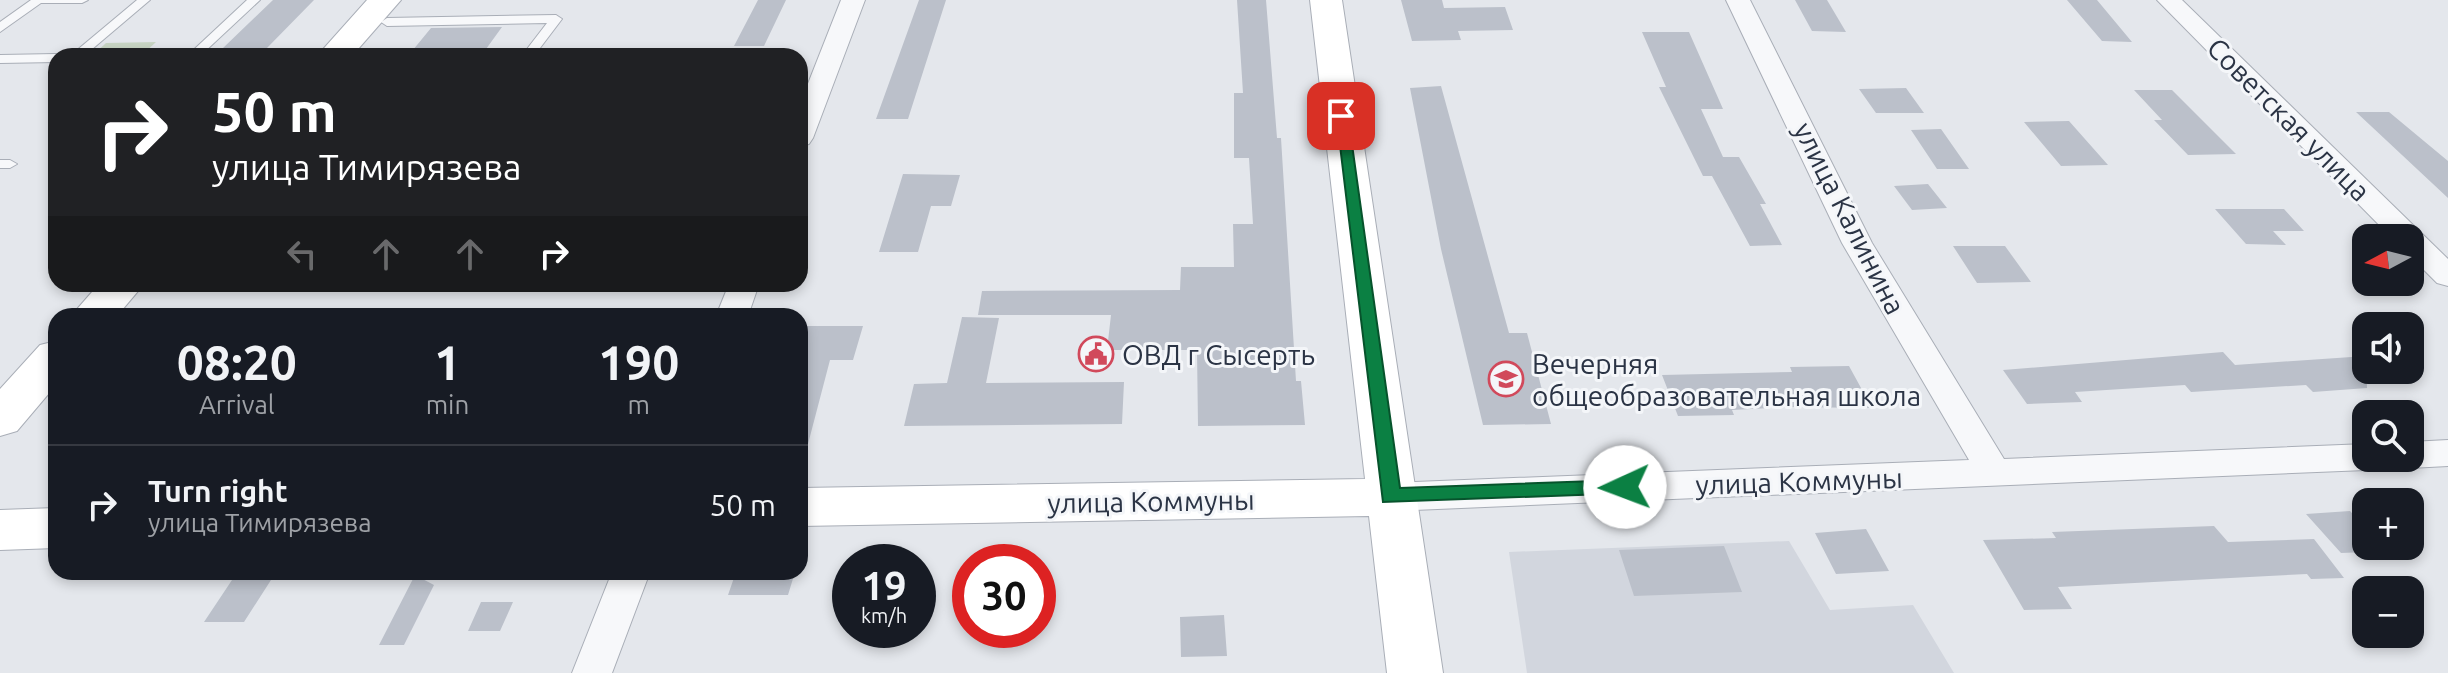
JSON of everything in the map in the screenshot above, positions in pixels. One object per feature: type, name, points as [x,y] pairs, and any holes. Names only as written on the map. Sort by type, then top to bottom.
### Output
[{"type":"main road","points":[[1326,0],[1415,673]]},
{"type":"main road","points":[[343,48],[386,11]]},
{"type":"main road","points":[[100,308],[116,292]]},
{"type":"main road","points":[[0,419],[48,365]]},
{"type":"main road","name":"улица Коммуны","points":[[808,507],[1390,497]]},
{"type":"main road","points":[[0,530],[48,528]]},
{"type":"street","points":[[808,95],[853,0]]},
{"type":"street","name":"улица Калинина","points":[[1738,0],[1857,243],[1995,473]]},
{"type":"street","name":"Советская улица","points":[[2169,0],[2396,224]]},
{"type":"street","name":"Советская улица","points":[[2424,252],[2448,276]]},
{"type":"street","points":[[2424,454],[2448,453]]},
{"type":"street","name":"улица Коммуны","points":[[1390,497],[2352,458]]},
{"type":"street","points":[[592,673],[628,580]]},
{"type":"lane","points":[[0,28],[37,0],[82,0]]},
{"type":"lane","points":[[86,48],[144,0]]},
{"type":"lane","points":[[202,48],[254,0]]},
{"type":"lane","points":[[386,11],[556,19],[534,48]]},
{"type":"lane","points":[[0,59],[48,58]]},
{"type":"shaded area","points":[[1789,541],[1830,610],[1913,605],[1954,673],[1527,673],[1509,552]]},
{"type":"green space","points":[[156,42],[150,48],[101,48],[106,43]]},
{"type":"building","points":[[273,0],[314,0],[267,48],[223,48]]},
{"type":"building","points":[[758,0],[786,0],[764,46],[734,46]]},
{"type":"building","points":[[919,0],[946,0],[908,119],[876,119]]},
{"type":"building","points":[[1237,0],[1266,0],[1277,138],[1281,138],[1296,381],[1301,381],[1305,425],[1198,426],[1197,350],[1107,350],[1111,315],[978,315],[982,291],[1180,290],[1181,267],[1234,267],[1233,224],[1253,224],[1249,158],[1234,158],[1234,93],[1243,93]]},
{"type":"building","points":[[1401,0],[1442,0],[1444,8],[1505,7],[1513,30],[1458,31],[1461,40],[1412,41]]},
{"type":"building","points":[[1795,0],[1827,0],[1846,32],[1812,31]]},
{"type":"building","points":[[2067,0],[2097,0],[2132,42],[2102,41]]},
{"type":"building","points":[[502,27],[487,48],[415,48],[431,28]]},
{"type":"building","points":[[1642,32],[1689,32],[1723,109],[1701,109],[1723,157],[1739,157],[1766,204],[1760,204],[1782,245],[1750,246],[1712,176],[1703,176],[1659,87],[1666,87]]},
{"type":"building","points":[[1441,86],[1509,333],[1527,333],[1551,424],[1483,425],[1441,249],[1410,88]]},
{"type":"building","points":[[1906,88],[1924,113],[1876,113],[1859,89]]},
{"type":"building","points":[[2134,90],[2172,90],[2236,154],[2188,155],[2154,120],[2162,120]]},
{"type":"building","points":[[2356,112],[2389,112],[2448,161],[2448,198]]},
{"type":"building","points":[[2069,121],[2108,165],[2061,166],[2024,122]]},
{"type":"building","points":[[1941,129],[1969,169],[1937,169],[1911,130]]},
{"type":"building","points":[[903,174],[960,175],[951,206],[931,206],[918,252],[879,252]]},
{"type":"building","points":[[1928,184],[1947,208],[1912,210],[1894,186]]},
{"type":"building","points":[[2215,209],[2284,209],[2304,231],[2273,231],[2286,245],[2246,244]]},
{"type":"building","points":[[1953,246],[2005,246],[2031,282],[1977,283]]},
{"type":"building","points":[[962,317],[999,318],[986,383],[1124,382],[1122,424],[904,426],[914,384],[947,383]]},
{"type":"building","points":[[808,326],[863,326],[853,360],[830,360],[808,444]]},
{"type":"building","points":[[2223,352],[2235,365],[2352,357],[2352,384],[2367,384],[2367,388],[2313,392],[2306,385],[2191,392],[2185,385],[2075,392],[2082,402],[2027,404],[2003,370]]},
{"type":"building","points":[[1849,366],[1872,408],[1789,407],[1732,410],[1734,415],[1678,416],[1662,375],[1792,372],[1790,367]]},
{"type":"building","points":[[2350,511],[2352,553],[2341,553],[2306,514]]},
{"type":"building","points":[[2214,526],[2228,542],[2314,539],[2344,578],[2311,579],[2307,574],[2058,587],[2072,609],[2024,610],[1983,540],[2056,538],[2052,532]]},
{"type":"building","points":[[1866,529],[1889,571],[1836,574],[1815,533]]},
{"type":"building","points":[[1724,546],[1742,592],[1634,596],[1619,550]]},
{"type":"building","points":[[232,580],[271,580],[244,622],[204,622]]},
{"type":"building","points":[[412,580],[424,580],[434,585],[404,645],[379,645]]},
{"type":"building","points":[[733,580],[793,580],[788,595],[728,595]]},
{"type":"building","points":[[481,602],[513,602],[500,631],[468,631]]},
{"type":"building","points":[[1224,615],[1227,656],[1181,657],[1180,617]]},
{"type":"place","name":"ОВД г Сысерть","points":[[1096,354]]},
{"type":"place","name":"Вечерняя общеобразовательная школа","points":[[1506,379]]},
{"type":"route","points":[[1341,116],[1390,497],[1625,487]]}]
